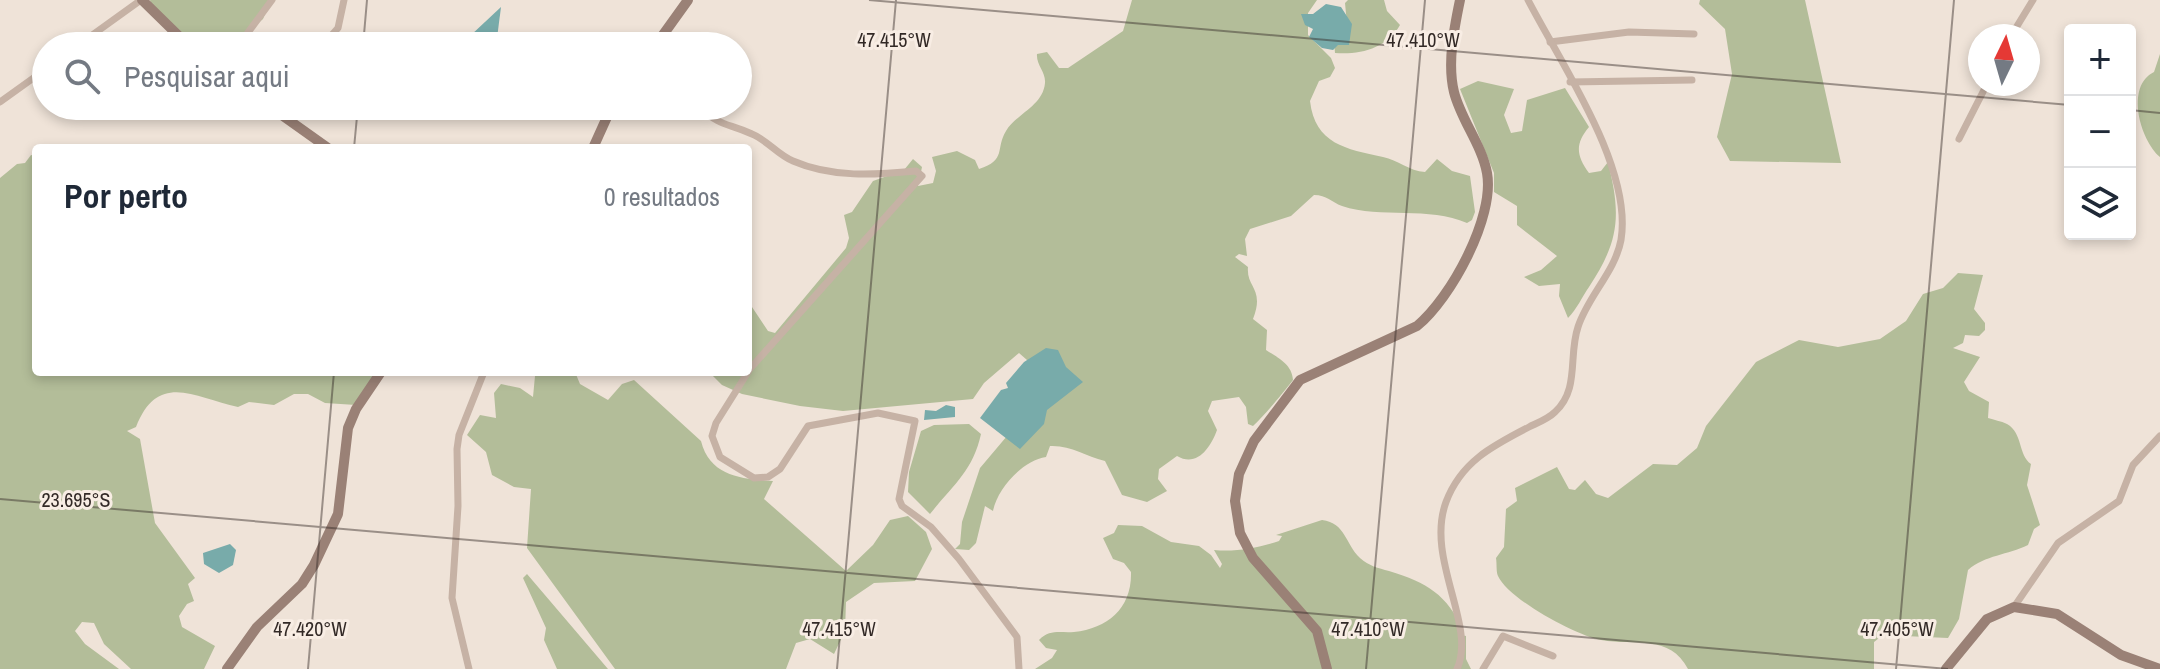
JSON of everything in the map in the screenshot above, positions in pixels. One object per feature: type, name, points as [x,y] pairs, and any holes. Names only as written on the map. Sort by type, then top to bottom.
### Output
[{"type":"street","points":[[97,32],[142,0],[175,32]]},
{"type":"street","points":[[251,32],[272,0]]},
{"type":"street","points":[[334,32],[344,0]]},
{"type":"street","points":[[665,32],[688,0]]},
{"type":"street","points":[[1327,669],[1317,631],[1253,558],[1240,533],[1235,501],[1239,474],[1254,441],[1300,380],[1417,326],[1431,314],[1482,225],[1489,192],[1487,171],[1454,93],[1452,70],[1460,0]]},
{"type":"street","points":[[1457,669],[1463,643],[1443,565],[1440,535],[1445,504],[1459,475],[1476,456],[1553,415],[1567,399],[1572,381],[1573,344],[1579,323],[1612,265],[1620,242],[1623,204],[1612,163],[1528,0]]},
{"type":"street","points":[[2018,24],[2033,0]]},
{"type":"street","points":[[1550,42],[1629,32],[1694,34]]},
{"type":"street","points":[[0,102],[32,79]]},
{"type":"street","points":[[1570,82],[1692,80]]},
{"type":"street","points":[[1959,139],[1981,96]]},
{"type":"street","points":[[289,120],[322,144]]},
{"type":"street","points":[[595,144],[606,120]]},
{"type":"street","points":[[714,120],[749,132],[790,160],[806,166],[858,175],[916,171],[922,176],[752,367]]},
{"type":"street","points":[[227,669],[257,627],[302,584],[314,565],[338,514],[348,428],[356,409],[378,376]]},
{"type":"street","points":[[469,669],[452,598],[458,506],[457,449],[459,435],[482,376]]},
{"type":"street","points":[[745,376],[716,423],[712,436],[720,457],[754,478],[768,477],[780,469],[808,426],[863,414],[915,421],[899,499],[902,506],[931,527],[959,559],[1017,637],[1019,669]]},
{"type":"street","points":[[1946,669],[1987,619],[2014,607],[2058,543],[2119,501],[2133,465],[2160,436]]},
{"type":"street","points":[[2014,607],[2057,614],[2121,655],[2160,669]]},
{"type":"street","points":[[1483,669],[1503,636],[1553,656]]},
{"type":"green space","points":[[150,0],[271,0],[263,19],[248,32],[175,32],[155,16]]},
{"type":"green space","points":[[1132,0],[1317,0],[1308,13],[1308,35],[1331,58],[1335,68],[1330,77],[1319,81],[1310,101],[1318,127],[1334,142],[1345,147],[1388,158],[1414,170],[1425,172],[1437,159],[1452,171],[1470,176],[1475,212],[1467,223],[1437,215],[1357,210],[1314,195],[1291,216],[1250,229],[1245,239],[1247,256],[1239,254],[1235,257],[1248,267],[1257,301],[1253,319],[1267,330],[1266,350],[1287,366],[1293,380],[1263,416],[1253,426],[1248,424],[1246,407],[1239,397],[1212,401],[1208,411],[1217,430],[1211,443],[1197,458],[1177,456],[1159,469],[1158,479],[1167,491],[1147,502],[1122,495],[1105,461],[1071,449],[1050,446],[1046,457],[1037,459],[1012,477],[995,502],[993,511],[985,506],[976,543],[969,550],[955,549],[960,544],[962,522],[980,468],[1023,417],[1027,360],[1019,353],[984,383],[973,399],[843,411],[742,394],[722,385],[713,376],[752,376],[752,307],[768,331],[775,333],[846,248],[849,238],[844,215],[852,212],[873,181],[904,170],[913,159],[922,167],[918,186],[933,183],[936,171],[932,157],[957,151],[975,160],[979,169],[988,166],[997,158],[1006,131],[1043,91],[1045,79],[1037,54],[1047,52],[1059,68],[1068,68],[1123,31]]},
{"type":"green space","points":[[1348,0],[1384,0],[1387,11],[1400,25],[1388,39],[1372,48],[1354,53],[1335,53],[1334,42],[1347,24],[1345,3]]},
{"type":"green space","points":[[1700,0],[1805,0],[1841,163],[1730,161],[1717,137],[1732,74],[1725,29],[1699,4]]},
{"type":"green space","points":[[2160,54],[2160,157],[2147,139],[2138,101],[2140,89],[2145,79],[2154,72]]},
{"type":"green space","points":[[1478,81],[1514,89],[1504,115],[1511,133],[1522,131],[1527,100],[1565,88],[1589,127],[1579,144],[1585,167],[1589,173],[1601,171],[1608,162],[1616,212],[1612,241],[1599,270],[1568,318],[1559,296],[1560,284],[1539,286],[1524,277],[1541,270],[1557,256],[1517,225],[1517,206],[1494,192],[1494,173],[1460,89]]},
{"type":"green space","points":[[32,155],[32,376],[375,376],[356,405],[325,403],[308,394],[294,394],[274,405],[249,402],[238,407],[193,394],[167,393],[155,399],[145,409],[136,427],[127,431],[140,439],[155,523],[195,578],[188,584],[194,601],[187,604],[179,616],[182,627],[215,646],[204,669],[131,669],[104,644],[94,623],[82,622],[75,631],[85,644],[119,669],[0,669],[0,178],[17,164],[25,163]]},
{"type":"green space","points":[[1958,273],[1983,275],[1974,309],[1985,323],[1985,330],[1979,336],[1965,335],[1963,343],[1953,348],[1980,357],[1964,382],[1969,391],[1989,402],[1988,418],[2007,424],[2016,433],[2031,464],[2027,485],[2040,525],[2034,529],[2028,545],[1982,561],[1968,570],[1959,619],[1948,638],[1883,635],[1874,642],[1874,669],[1688,669],[1680,658],[1662,646],[1601,640],[1560,624],[1504,585],[1498,576],[1496,558],[1504,547],[1506,509],[1517,501],[1515,488],[1557,467],[1569,489],[1575,490],[1585,480],[1596,494],[1608,498],[1653,464],[1677,465],[1697,448],[1706,426],[1756,362],[1799,340],[1838,347],[1880,339],[1906,321],[1923,294],[1943,288]]},
{"type":"green space","points":[[535,376],[577,376],[580,384],[608,400],[622,384],[634,380],[701,441],[705,453],[720,469],[739,477],[773,481],[764,499],[846,571],[873,545],[890,520],[908,516],[926,532],[932,549],[915,581],[874,583],[846,602],[845,631],[834,654],[810,639],[796,643],[786,669],[615,669],[527,548],[531,489],[514,487],[492,475],[486,452],[467,435],[480,415],[496,418],[494,393],[501,384],[520,388],[533,397]]},
{"type":"green space","points":[[969,424],[981,434],[973,458],[930,514],[908,492],[909,472],[921,431],[934,425]]},
{"type":"green space","points":[[1322,520],[1336,525],[1367,563],[1415,580],[1443,599],[1464,631],[1461,635],[1466,636],[1466,659],[1471,669],[1035,669],[1052,658],[1057,650],[1046,648],[1039,640],[1043,637],[1097,626],[1116,614],[1122,606],[1131,572],[1124,563],[1113,559],[1103,538],[1114,533],[1118,525],[1142,526],[1171,542],[1199,546],[1211,555],[1220,568],[1222,564],[1214,550],[1239,550],[1279,541],[1282,536],[1276,535]]},
{"type":"green space","points":[[527,574],[608,669],[557,669],[544,640],[546,628],[523,578]]},
{"type":"water","points":[[1326,4],[1341,7],[1352,24],[1349,45],[1338,45],[1333,50],[1322,48],[1309,37],[1313,29],[1305,25],[1301,14],[1313,14]]},
{"type":"water","points":[[501,7],[498,32],[474,32]]},
{"type":"water","points":[[1046,348],[1058,350],[1066,367],[1083,382],[1047,410],[1044,424],[1020,449],[980,418],[1001,390],[1008,388],[1006,383],[1024,362]]},
{"type":"water","points":[[946,405],[955,407],[955,417],[924,420],[925,410],[936,411]]},
{"type":"water","points":[[230,544],[236,550],[233,565],[219,573],[204,564],[203,553]]}]
